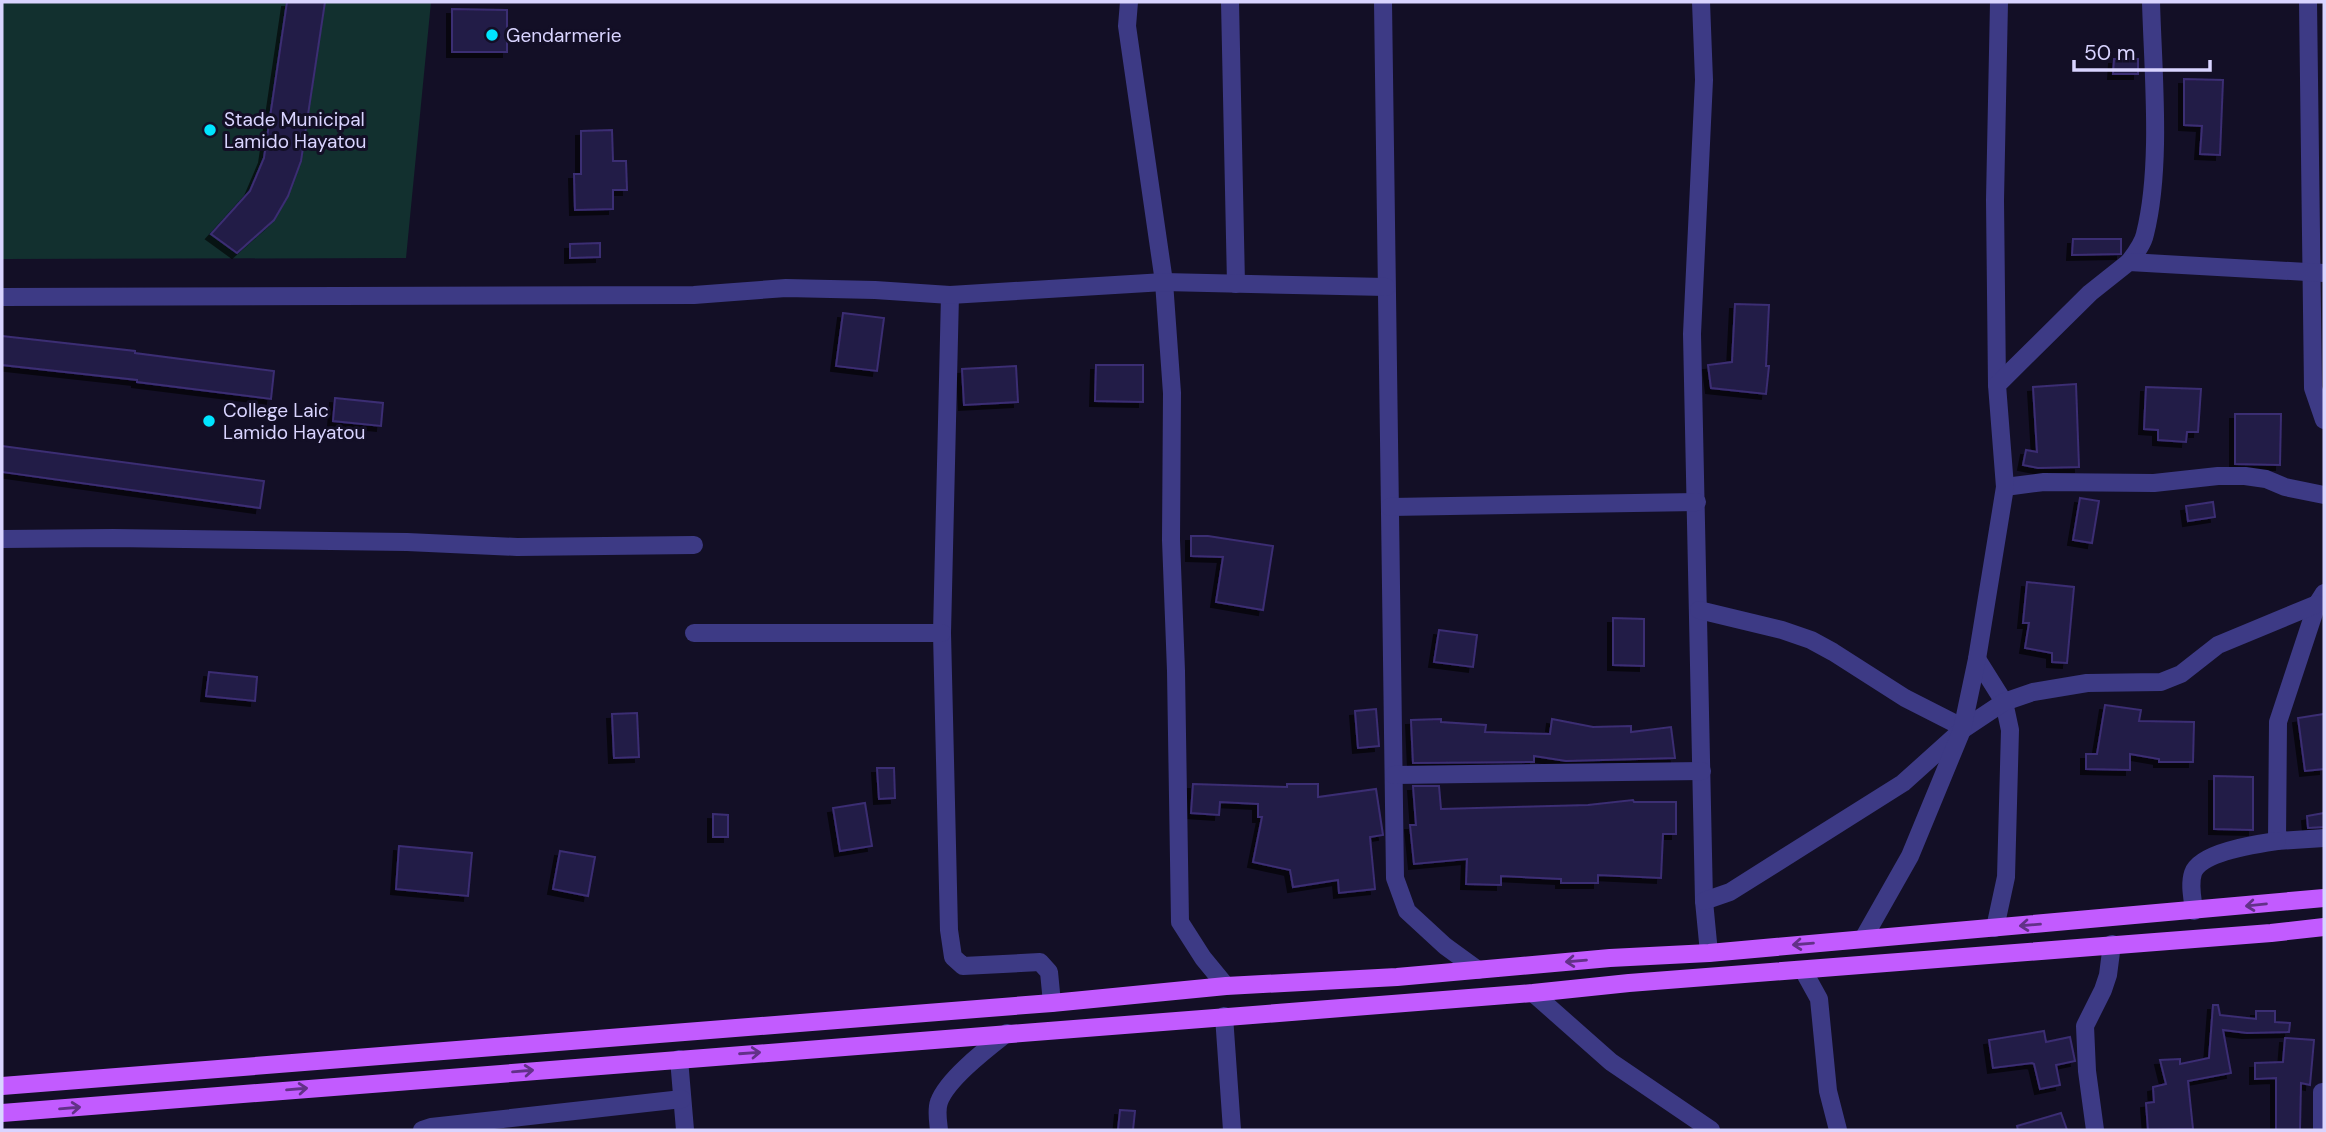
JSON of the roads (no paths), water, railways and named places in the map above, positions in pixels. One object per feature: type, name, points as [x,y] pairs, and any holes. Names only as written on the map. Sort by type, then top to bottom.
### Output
[{"type":"main road","points":[[2,1086],[1052,1003],[1226,986],[1397,977],[1610,958],[1709,953],[2324,898]]},
{"type":"main road","points":[[2,1113],[2324,928]]},
{"type":"street","points":[[1129,2],[1128,26],[1164,282],[1172,393],[1171,540],[1180,922],[1203,958],[1226,986]]},
{"type":"street","points":[[1230,2],[1236,284]]},
{"type":"street","points":[[1383,2],[1395,878],[1407,911],[1445,946],[1478,970]]},
{"type":"street","points":[[1701,2],[1704,80],[1692,334],[1704,901],[1709,953]]},
{"type":"street","points":[[1863,939],[1910,856],[1962,728],[1977,659],[2005,487],[1997,385],[1995,200],[1999,2]]},
{"type":"street","points":[[1997,385],[2090,293],[2129,262],[2144,237],[2154,164],[2151,2]]},
{"type":"street","points":[[2308,2],[2318,272],[2313,388],[2324,420]]},
{"type":"street","points":[[2144,237],[2150,264]]},
{"type":"street","points":[[2129,262],[2318,272]]},
{"type":"street","points":[[2,298],[680,295],[786,288],[950,295],[1164,282],[1386,287]]},
{"type":"street","points":[[950,295],[942,633],[948,930],[953,957],[963,966],[1040,962],[1049,972],[1052,1003]]},
{"type":"street","points":[[2005,487],[2045,482],[2154,483],[2245,476],[2324,495]]},
{"type":"street","points":[[1390,507],[1697,502]]},
{"type":"street","points":[[2,539],[407,542],[517,547],[694,545]]},
{"type":"street","points":[[1704,901],[1730,892],[1903,783],[1962,728],[2004,702],[2033,692],[2087,683],[2161,682],[2181,674],[2218,645],[2321,598]]},
{"type":"street","points":[[2277,841],[2278,722],[2321,598]]},
{"type":"street","points":[[1699,610],[1782,630],[1811,640],[1905,698],[1962,728]]},
{"type":"street","points":[[694,633],[942,633]]},
{"type":"street","points":[[1977,659],[2004,702],[2010,730],[2006,877],[1995,928]]},
{"type":"street","points":[[1394,775],[1702,771]]},
{"type":"street","points":[[2194,911],[2192,877],[2199,864],[2222,853],[2248,846],[2324,838]]},
{"type":"street","points":[[2095,1130],[2087,1071],[2085,1027],[2106,982],[2112,944]]},
{"type":"street","points":[[1803,970],[1819,999],[1828,1091],[1838,1130]]},
{"type":"street","points":[[1533,993],[1611,1062],[1711,1130]]},
{"type":"street","points":[[1224,1016],[1232,1130]]},
{"type":"street","points":[[939,1130],[939,1102],[943,1095],[970,1062],[1007,1033]]},
{"type":"street","points":[[679,1059],[685,1130]]},
{"type":"street","points":[[2322,1092],[2322,1130]]},
{"type":"street","points":[[422,1130],[682,1098]]},
{"type":"place","name":"Gendarmerie","points":[[492,35]]},
{"type":"place","name":"Stade Municipal Lamido Hayatou","points":[[210,130]]},
{"type":"place","name":"College Laic Lamido Hayatou","points":[[209,421]]}]
